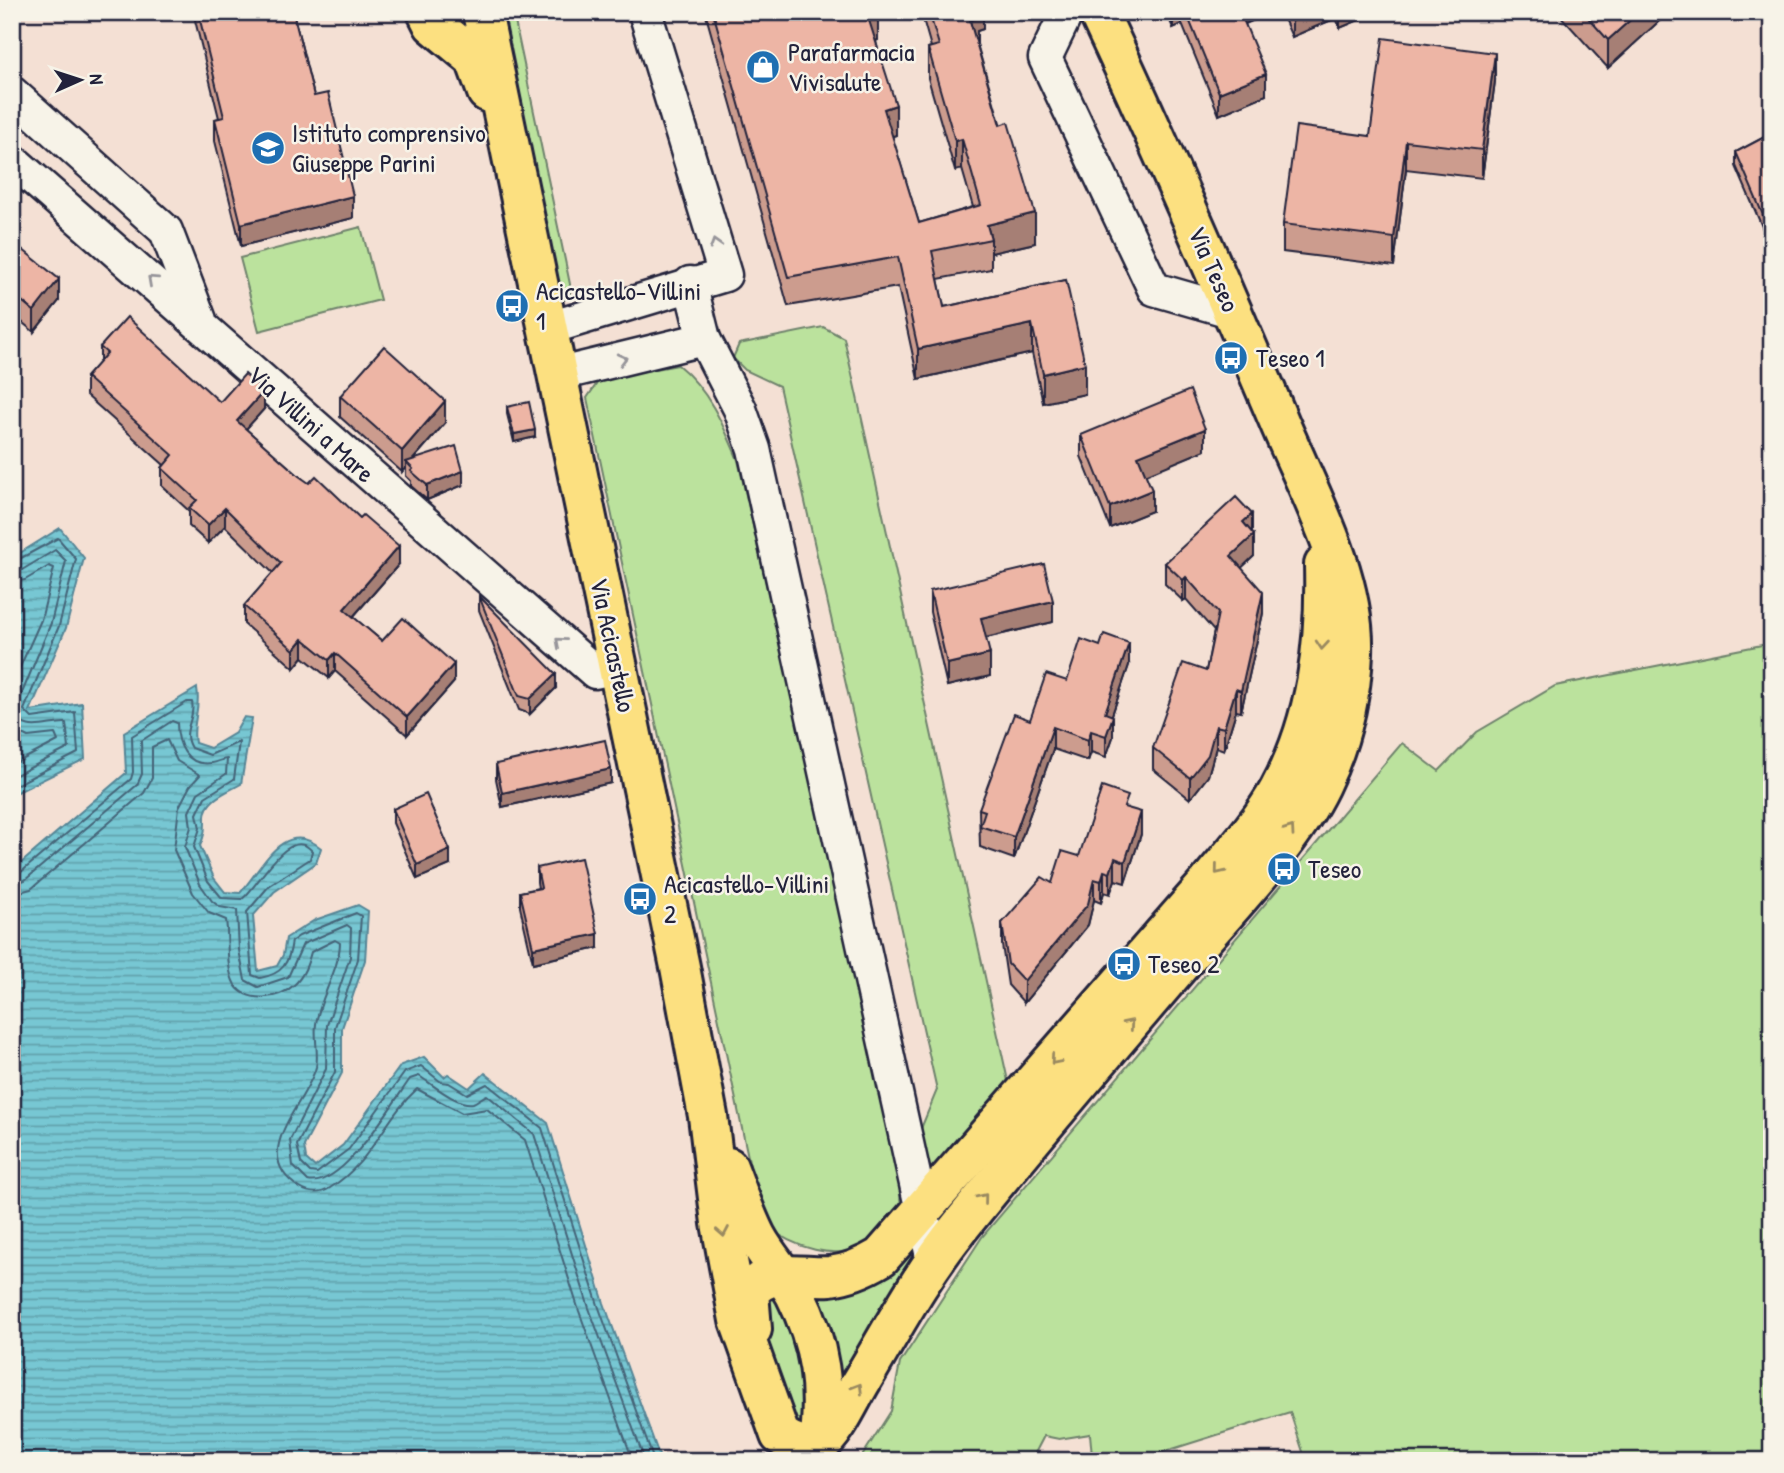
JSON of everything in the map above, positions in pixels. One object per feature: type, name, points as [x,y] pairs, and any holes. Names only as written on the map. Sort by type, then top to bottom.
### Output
[{"type":"main road","name":"Via Acicastello","points":[[482,12],[708,1116]]},
{"type":"main road","name":"Via Teseo","points":[[817,1452],[933,1261],[1023,1148],[1235,902],[1289,833],[1319,787],[1337,743],[1350,691],[1352,619],[1324,528],[1234,312],[1098,12]]},
{"type":"main road","name":"Via Acicastello","points":[[442,16],[475,59],[514,174]]},
{"type":"main road","points":[[772,1461],[755,1369],[749,1293],[760,1280],[781,1275],[833,1276],[867,1265],[881,1257],[1210,881],[1278,792],[1303,737],[1321,660],[1325,608],[1324,528]]},
{"type":"main road","points":[[708,1116],[760,1242],[794,1293],[821,1364],[817,1452],[780,1435],[739,1320],[725,1247],[708,1116]]},
{"type":"main road","points":[[760,1242],[778,1252],[810,1259],[867,1265]]},
{"type":"street","points":[[546,329],[690,283],[725,275],[645,12]]},
{"type":"street","points":[[1067,12],[1045,58],[1154,289],[1234,312]]},
{"type":"street","points":[[12,93],[166,231],[202,328]]},
{"type":"street","name":"Via Villini a Mare","points":[[12,160],[594,671],[617,667]]},
{"type":"street","points":[[690,283],[704,339],[740,409],[754,449],[933,1261]]},
{"type":"street","points":[[556,375],[704,339]]},
{"type":"green space","points":[[493,12],[513,12],[570,284],[570,293],[564,300],[558,300]]},
{"type":"green space","points":[[361,227],[380,300],[259,331],[240,258]]},
{"type":"green space","points":[[823,327],[844,338],[1010,1090],[923,1181],[915,1143],[937,1090],[779,386],[745,370],[733,358],[739,344]]},
{"type":"green space","points":[[678,365],[689,374],[706,396],[738,460],[899,1182],[901,1209],[885,1232],[873,1242],[844,1252],[815,1250],[787,1239],[762,1223],[587,398],[600,379]]},
{"type":"green space","points":[[1772,643],[1772,1461],[1306,1461],[1290,1412],[1144,1458],[1092,1456],[1090,1434],[1059,1439],[1044,1436],[1031,1461],[859,1461],[891,1411],[900,1363],[982,1237],[1402,743],[1439,771],[1477,732],[1555,686]]},
{"type":"green space","points":[[912,1252],[915,1260],[831,1399],[807,1285]]},
{"type":"green space","points":[[772,1288],[809,1350],[803,1430],[781,1420],[758,1298]]},
{"type":"water","points":[[60,528],[84,558],[66,628],[30,711],[82,703],[85,759],[12,795],[12,558]]},
{"type":"water","points":[[197,688],[195,743],[210,748],[235,733],[244,717],[252,718],[241,784],[212,801],[206,812],[200,846],[214,878],[225,892],[240,893],[265,860],[284,842],[308,840],[321,848],[316,863],[274,892],[253,916],[258,971],[277,966],[283,955],[286,938],[315,920],[358,905],[368,911],[365,960],[342,1028],[342,1073],[304,1146],[306,1159],[315,1167],[343,1145],[401,1065],[424,1057],[444,1077],[448,1074],[469,1088],[485,1073],[548,1123],[604,1303],[661,1461],[12,1461],[12,848],[13,870],[126,773],[124,732]]},
{"type":"building","points":[[198,12],[293,12],[314,96],[328,93],[353,196],[241,224],[215,119],[224,117]]},
{"type":"building","points":[[713,12],[871,12],[867,14],[896,105],[884,109],[919,223],[981,205],[962,139],[955,141],[928,48],[939,45],[929,12],[975,12],[977,18],[970,21],[1000,125],[1008,122],[1035,213],[987,225],[991,239],[932,251],[944,307],[1066,280],[1085,364],[1043,374],[1032,324],[918,349],[898,257],[788,277]]},
{"type":"building","points":[[1186,12],[1240,12],[1266,74],[1219,93]]},
{"type":"building","points":[[1583,12],[1639,12],[1608,40]]},
{"type":"building","points":[[1383,38],[1495,53],[1482,150],[1406,141],[1394,238],[1283,224],[1296,126],[1370,136]]},
{"type":"building","points":[[1772,133],[1772,236],[1736,152]]},
{"type":"building","points":[[12,241],[59,279],[34,311],[12,293]]},
{"type":"building","points":[[127,317],[220,402],[245,374],[264,391],[237,421],[299,476],[309,483],[316,476],[360,518],[363,515],[399,546],[344,609],[382,641],[403,618],[454,664],[407,717],[335,653],[329,660],[303,639],[294,650],[244,606],[281,563],[225,508],[208,525],[189,508],[197,500],[162,468],[173,455],[86,377],[107,353],[100,347]]},
{"type":"building","points":[[384,346],[445,401],[402,451],[340,396]]},
{"type":"building","points":[[1190,390],[1205,429],[1138,456],[1152,490],[1110,507],[1081,435]]},
{"type":"building","points":[[529,402],[535,430],[514,434],[507,407]]},
{"type":"building","points":[[456,446],[463,471],[427,485],[411,471],[413,469],[406,462]]},
{"type":"building","points":[[1236,497],[1252,514],[1243,522],[1254,535],[1231,556],[1263,592],[1241,691],[1236,689],[1224,728],[1216,726],[1208,755],[1190,778],[1153,748],[1183,663],[1206,671],[1218,613],[1186,577],[1183,580],[1165,563]]},
{"type":"building","points":[[1044,564],[1053,601],[981,618],[990,654],[947,664],[930,591]]},
{"type":"building","points":[[479,596],[556,674],[530,699],[519,696]]},
{"type":"building","points":[[1104,634],[1129,643],[1105,713],[1113,716],[1106,736],[1091,731],[1088,740],[1053,727],[1014,837],[980,826],[985,811],[979,809],[1014,714],[1030,720],[1046,674],[1067,681],[1081,639],[1100,646]]},
{"type":"building","points":[[605,740],[611,769],[502,793],[496,764]]},
{"type":"building","points":[[1102,787],[1128,796],[1124,807],[1141,812],[1125,862],[1115,858],[1110,873],[1104,871],[1101,881],[1094,879],[1088,904],[1024,981],[1008,964],[1002,923],[1042,877],[1052,883],[1062,851],[1079,856]]},
{"type":"building","points":[[426,794],[450,850],[417,865],[393,809]]},
{"type":"building","points":[[581,858],[598,934],[533,948],[520,892],[541,888],[537,868]]},
{"type":"place","name":"Parafarmacia Vivisalute","points":[[763,67]]},
{"type":"place","name":"Istituto comprensivo Giuseppe Parini","points":[[268,148]]},
{"type":"place","name":"Acicastello-Villini 1","points":[[512,306]]},
{"type":"place","name":"Teseo 1","points":[[1231,358]]},
{"type":"place","name":"Teseo","points":[[1284,869]]},
{"type":"place","name":"Acicastello-Villini 2","points":[[640,899]]},
{"type":"place","name":"Teseo 2","points":[[1124,964]]}]
